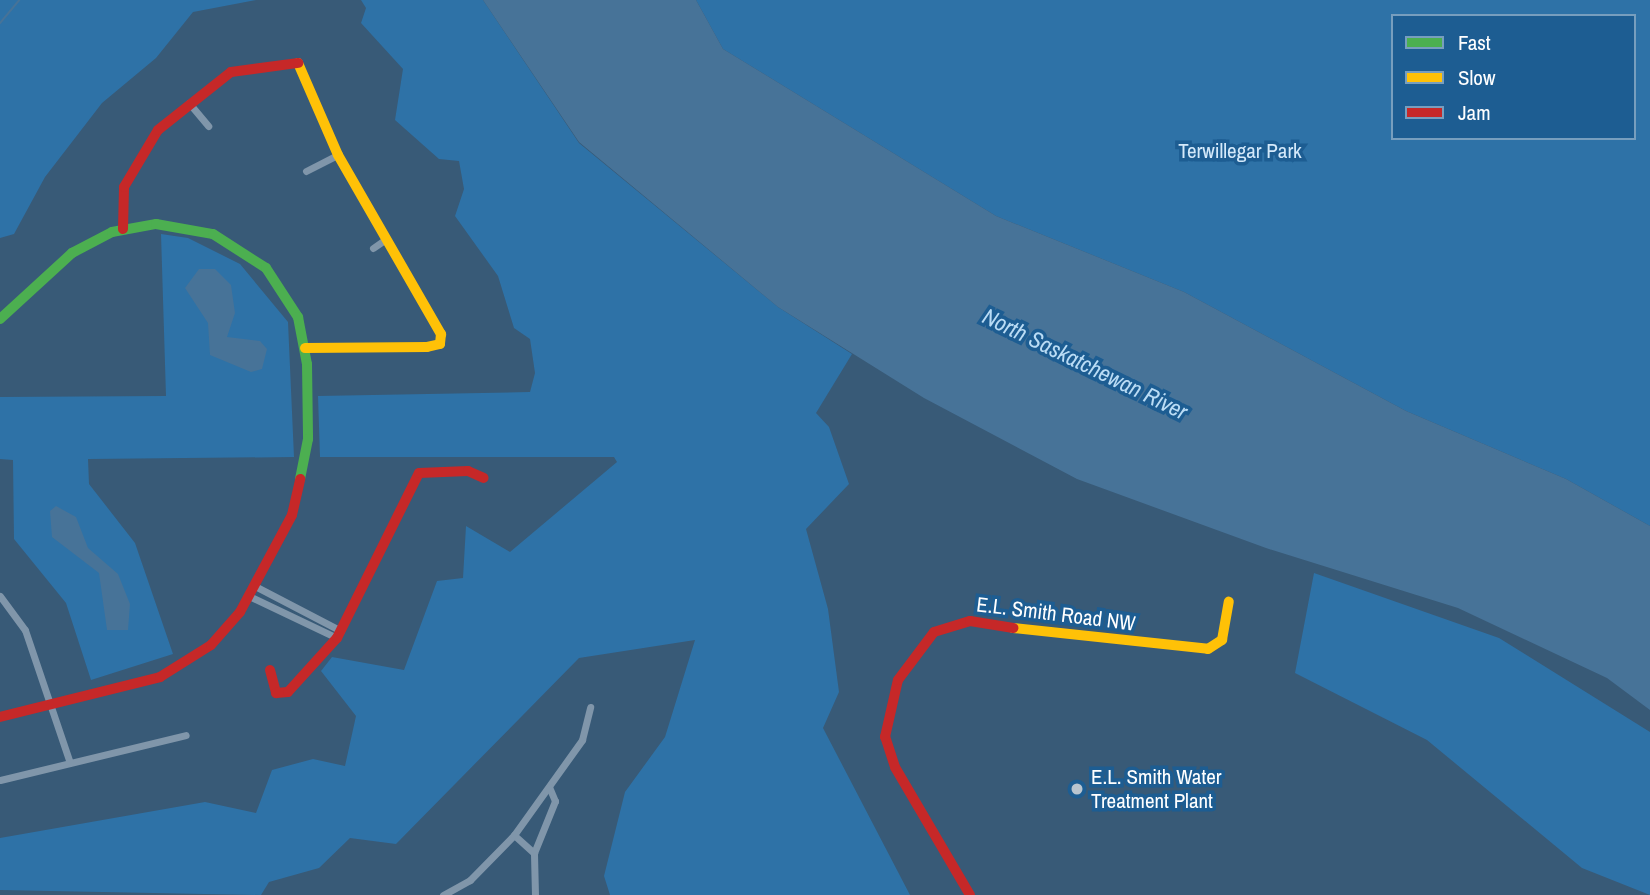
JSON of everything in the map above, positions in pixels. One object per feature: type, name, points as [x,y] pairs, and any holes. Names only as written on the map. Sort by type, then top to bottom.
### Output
[{"type":"street","points":[[123,229],[124,187],[137,156],[189,103],[244,67],[296,59],[338,155],[439,328],[440,344],[305,348]]},
{"type":"street","points":[[189,103],[208,126]]},
{"type":"street","points":[[306,171],[338,155]]},
{"type":"street","points":[[0,319],[72,253],[123,229],[174,225],[233,243],[279,284],[305,348],[303,483],[252,591],[216,640],[178,668],[0,718]]},
{"type":"street","points":[[373,248],[386,239]]},
{"type":"street","points":[[270,670],[276,693],[288,692],[339,634],[416,476],[456,471],[484,478]]},
{"type":"street","points":[[252,591],[339,634]]},
{"type":"street","points":[[0,596],[20,619],[54,704],[70,763]]},
{"type":"street","name":"E.L. Smith Road NW","points":[[970,895],[895,766],[885,737],[898,680],[934,632],[970,621],[1090,640],[1208,649],[1222,640],[1229,602]]},
{"type":"street","points":[[443,895],[470,880],[514,835],[582,740],[590,707]]},
{"type":"street","points":[[0,780],[186,735]]},
{"type":"street","points":[[535,895],[534,853],[555,801],[549,787]]},
{"type":"street","points":[[514,835],[534,853]]},
{"type":"green space","points":[[0,0],[256,0],[193,12],[156,58],[102,103],[45,177],[14,234],[0,238]]},
{"type":"green space","points":[[361,0],[483,0],[579,143],[778,307],[852,354],[816,413],[829,427],[849,484],[806,529],[828,609],[839,692],[823,728],[910,895],[610,895],[604,876],[625,792],[665,737],[695,640],[579,658],[396,844],[350,838],[319,868],[269,882],[261,895],[0,890],[0,838],[205,802],[256,813],[272,770],[313,759],[345,766],[356,716],[321,671],[332,657],[404,670],[437,581],[463,578],[466,526],[510,552],[617,462],[614,457],[320,457],[318,396],[530,392],[535,373],[530,339],[514,328],[498,276],[455,216],[464,189],[459,161],[439,159],[395,120],[403,69],[361,23],[366,8]]},
{"type":"green space","name":"Terwillegar Park","points":[[696,0],[1650,0],[1650,526],[1566,479],[1406,411],[1184,292],[996,216],[723,49]]},
{"type":"green space","points":[[161,234],[188,238],[240,264],[288,322],[294,457],[88,459],[89,484],[135,543],[173,654],[91,680],[66,603],[14,539],[13,460],[0,459],[0,397],[166,396]]},
{"type":"green space","points":[[1314,573],[1499,638],[1650,732],[1650,895],[1582,868],[1427,740],[1295,673]]},
{"type":"water","name":"North Saskatchewan River","points":[[483,0],[696,0],[723,49],[996,216],[1184,292],[1406,411],[1566,479],[1650,526],[1650,710],[1607,678],[1458,608],[1266,548],[1077,479],[924,398],[778,307],[579,142]]},
{"type":"water","points":[[199,269],[215,269],[231,285],[235,313],[227,337],[260,341],[267,349],[262,369],[251,372],[210,355],[208,323],[185,288]]},
{"type":"water","points":[[56,506],[76,517],[88,548],[118,574],[130,604],[128,630],[107,630],[99,573],[52,537],[50,511]]},
{"type":"waterway","points":[[0,23],[19,0]]},
{"type":"traffic: fast","points":[[0,319],[72,253],[112,232],[156,224],[213,234],[266,268],[298,317],[307,364],[308,439],[300,479]]},
{"type":"traffic: slow","points":[[298,63],[338,155],[441,334],[440,344],[427,347],[305,348]]},
{"type":"traffic: slow","points":[[1013,628],[1208,649],[1222,640],[1229,602]]},
{"type":"traffic: jam","points":[[123,229],[124,187],[158,130],[231,72],[298,63]]},
{"type":"traffic: jam","points":[[270,670],[276,693],[288,692],[337,638],[419,473],[468,471],[484,478]]},
{"type":"traffic: jam","points":[[0,717],[160,677],[211,645],[240,612],[292,515],[300,479]]},
{"type":"traffic: jam","points":[[970,895],[895,767],[885,737],[898,680],[934,632],[970,621],[1013,628]]},
{"type":"place","name":"E.L. Smith Water Treatment Plant","points":[[1077,789]]}]
